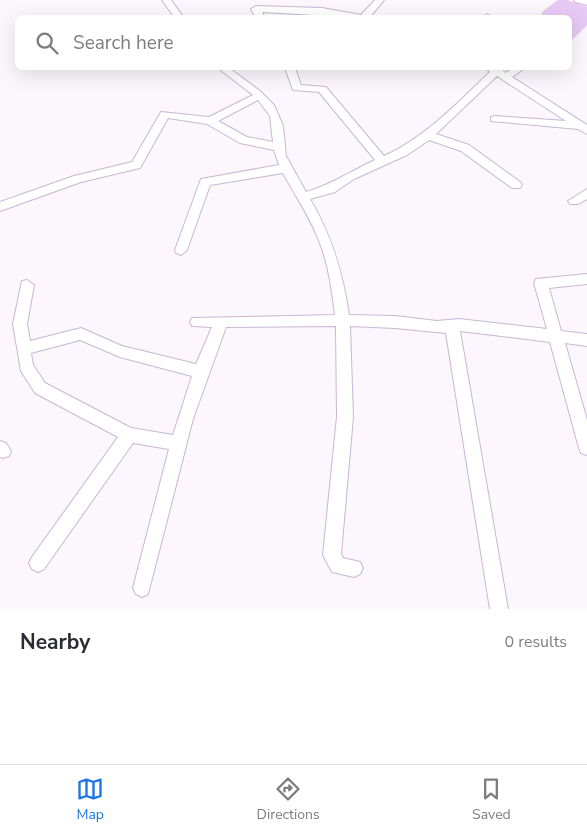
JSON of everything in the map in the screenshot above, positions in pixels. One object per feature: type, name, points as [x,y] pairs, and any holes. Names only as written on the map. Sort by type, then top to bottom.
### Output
[{"type":"street","points":[[166,0],[178,15]]},
{"type":"street","points":[[365,15],[380,0]]},
{"type":"street","points":[[578,0],[587,2]]},
{"type":"street","points":[[259,15],[256,9],[322,11],[345,15]]},
{"type":"street","points":[[226,70],[271,106],[278,126],[278,147],[327,245],[339,294],[344,401],[341,472],[332,555],[338,566],[354,568]]},
{"type":"street","points":[[291,70],[297,88],[322,89],[382,162]]},
{"type":"street","points":[[304,197],[330,189],[350,176],[403,152],[427,136],[498,71],[584,128]]},
{"type":"street","points":[[210,121],[246,100],[259,96]]},
{"type":"street","points":[[0,207],[78,180],[136,165],[165,114],[210,121],[244,140],[278,147]]},
{"type":"street","points":[[495,119],[584,128]]},
{"type":"street","points":[[427,136],[465,148],[516,185]]},
{"type":"street","points":[[181,250],[205,182],[287,168]]},
{"type":"street","points":[[574,201],[587,194]]},
{"type":"street","points":[[587,279],[541,283],[587,448]]},
{"type":"street","points":[[27,286],[20,324],[23,349],[26,367],[40,388],[129,435],[180,443]]},
{"type":"street","points":[[196,322],[341,320],[416,323],[452,328],[458,325],[506,329],[587,340]]},
{"type":"street","points":[[142,588],[206,353],[222,322]]},
{"type":"street","points":[[452,328],[468,414],[499,609]]},
{"type":"street","points":[[23,349],[80,334],[120,351],[201,372]]},
{"type":"street","points":[[38,563],[129,435]]},
{"type":"shaded area","points":[[558,0],[567,0],[587,7],[587,25],[572,40],[572,15],[541,15],[543,11]]}]
